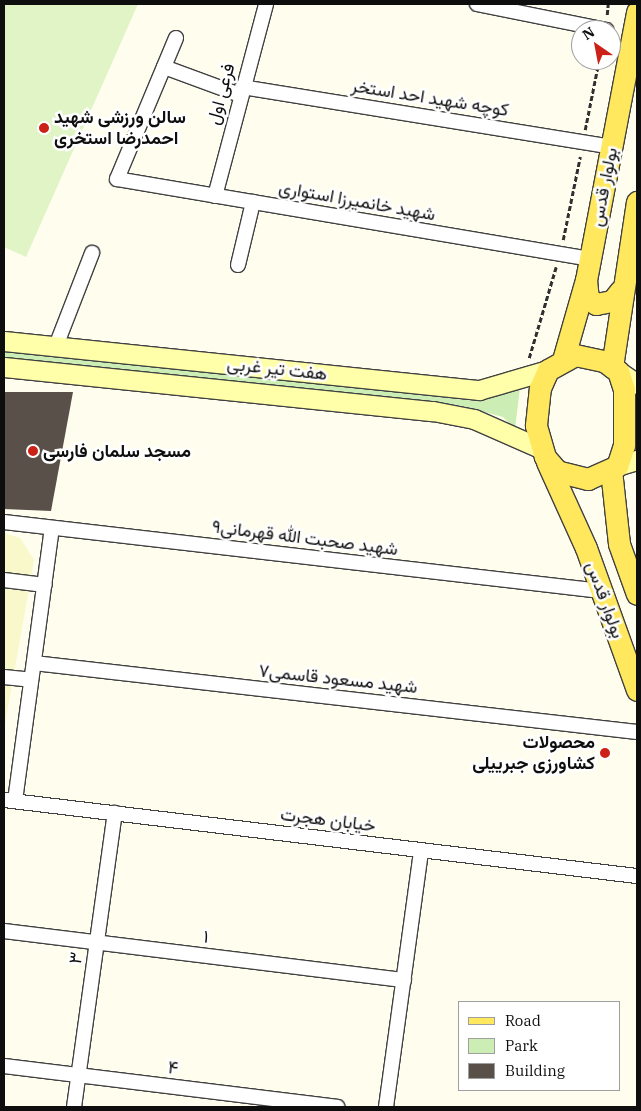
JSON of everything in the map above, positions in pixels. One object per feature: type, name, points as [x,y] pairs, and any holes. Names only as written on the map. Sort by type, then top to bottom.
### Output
[{"type":"main road","name":"بولوار قدس","points":[[555,365],[586,280],[637,12]]},
{"type":"main road","name":"بولوار قدس","points":[[615,369],[621,290],[635,228],[637,202]]},
{"type":"main road","points":[[586,280],[588,298],[596,304],[612,301],[621,290]]},
{"type":"main road","name":"هفت تیر غربی","points":[[4,341],[479,390],[555,365]]},
{"type":"main road","points":[[637,384],[615,369],[590,356],[555,365],[540,388],[536,425],[543,453],[557,471],[571,476],[588,479],[637,460]]},
{"type":"main road","name":"هفت تیر غربی","points":[[4,367],[433,411],[474,419],[543,453]]},
{"type":"main road","points":[[614,468],[626,418],[615,369]]},
{"type":"main road","name":"بولوار قدس","points":[[543,453],[586,548],[637,690]]},
{"type":"main road","name":"بولوار قدس","points":[[614,468],[618,544],[637,594]]},
{"type":"main road","points":[[586,548],[599,538],[618,544]]},
{"type":"street","name":"فرعی اول","points":[[215,196],[241,91],[266,4]]},
{"type":"street","points":[[477,4],[571,23]]},
{"type":"street","points":[[621,33],[633,35]]},
{"type":"street","points":[[164,67],[176,38]]},
{"type":"street","name":"کوچه شهید احد استخر","points":[[164,67],[241,91],[611,147]]},
{"type":"street","name":"شهید خانمیرزا استواری","points":[[164,67],[117,179],[590,259]]},
{"type":"street","points":[[238,266],[253,202]]},
{"type":"street","points":[[56,346],[92,253]]},
{"type":"street","name":"شهید صحبت الله قهرمانی۹","points":[[4,522],[602,591]]},
{"type":"street","points":[[9,800],[34,663],[52,528]]},
{"type":"street","points":[[4,580],[44,585]]},
{"type":"street","name":"شهید مسعود قاسمی۷","points":[[34,663],[637,732]]},
{"type":"street","points":[[4,677],[31,680]]},
{"type":"street","name":"خیابان هجرت","points":[[9,800],[637,876]]},
{"type":"street","name":"۳","points":[[74,1107],[115,813]]},
{"type":"street","points":[[386,1107],[421,850]]},
{"type":"street","name":"۱","points":[[4,931],[404,980]]},
{"type":"street","name":"۴","points":[[4,1066],[337,1107]]},
{"type":"path","points":[[523,377],[560,254],[597,70]]},
{"type":"green space","name":"سالن ورزشی شهید احمدرضا استخری","points":[[4,4],[138,4],[26,257],[4,247]]},
{"type":"green space","points":[[4,350],[476,401],[520,388],[515,429],[503,417],[463,406],[4,357]]},
{"type":"green space","points":[[4,533],[20,538],[34,560],[4,730]]},
{"type":"building","name":"مسجد سلمان فارسی","points":[[4,392],[73,392],[51,511],[4,509]]},
{"type":"place","name":"سالن ورزشی شهید احمدرضا استخری","points":[[44,128]]},
{"type":"place","name":"مسجد سلمان فارسی","points":[[33,451]]},
{"type":"place","name":"محصولات کشاورزی جبرییلی","points":[[605,753]]}]
